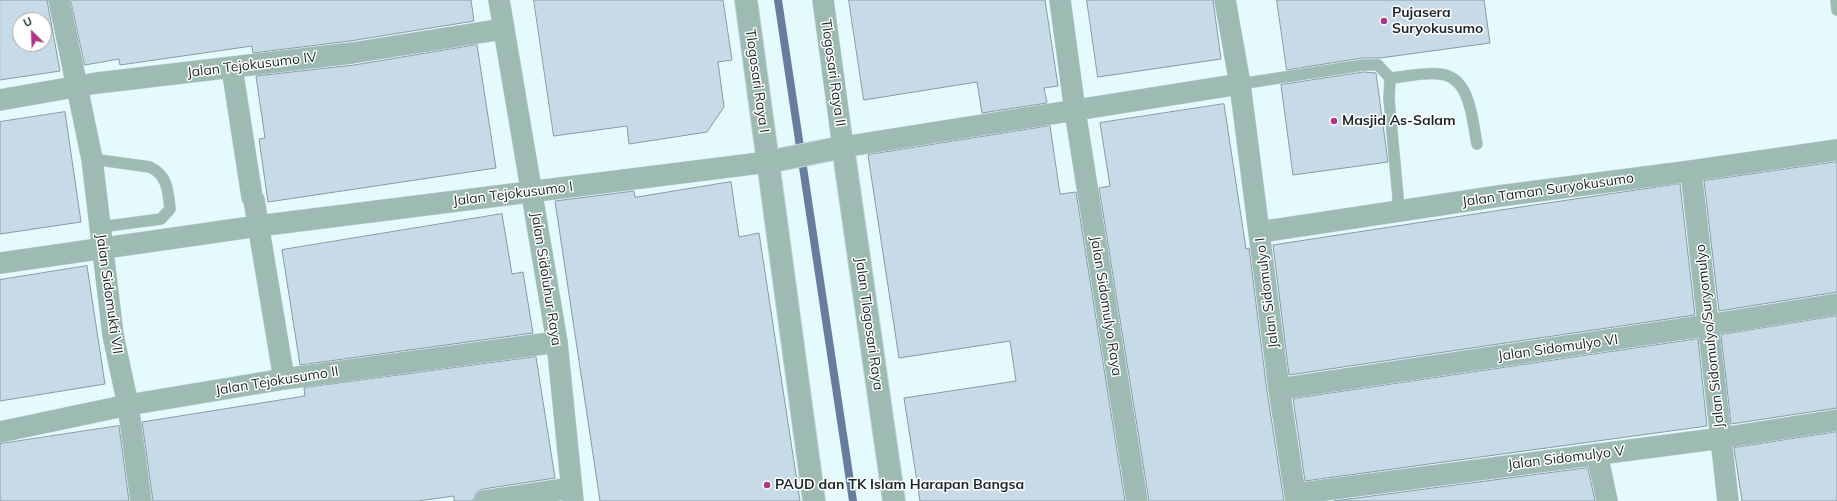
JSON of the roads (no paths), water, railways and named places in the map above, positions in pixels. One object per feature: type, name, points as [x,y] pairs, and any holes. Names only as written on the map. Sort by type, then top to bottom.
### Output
[{"type":"street","name":"Jalan Sidomukti VII","points":[[59,0],[92,159],[114,335],[128,405],[141,501]]},
{"type":"street","name":"Jalan Sidoluhur Raya","points":[[499,0],[557,342],[572,495]]},
{"type":"street","name":"Tlogosari Raya I","points":[[746,0],[773,161]]},
{"type":"street","name":"Tlogosari Raya II","points":[[823,0],[836,149]]},
{"type":"street","name":"Jalan Sidomulyo Raya","points":[[1060,0],[1075,111],[1137,501]]},
{"type":"street","name":"Jalan Sidomulyo I","points":[[1225,0],[1240,84],[1279,389],[1295,497]]},
{"type":"street","name":"Jalan Tejokusumo IV","points":[[0,100],[78,87],[352,53],[503,29]]},
{"type":"street","points":[[232,68],[252,197],[254,200],[284,378]]},
{"type":"street","points":[[814,501],[773,161],[836,149],[1240,84]]},
{"type":"street","name":"Jalan Tlogosari Raya","points":[[836,149],[894,501]]},
{"type":"street","name":"Jalan Taman Suryokusumo","points":[[1260,232],[1499,196],[1692,171],[1837,150]]},
{"type":"street","name":"Jalan Tejokusumo I","points":[[0,263],[258,226],[773,161]]},
{"type":"street","name":"Jalan Sidomulyo/Suryomulyo","points":[[1692,171],[1728,501]]},
{"type":"street","name":"Jalan Sidomulyo VI","points":[[1279,389],[1709,325],[1837,304]]},
{"type":"street","name":"Jalan Tejokusumo II","points":[[0,432],[128,405],[284,378],[557,342]]},
{"type":"street","name":"Jalan Sidomulyo V","points":[[1295,497],[1597,454],[1722,438],[1837,420]]},
{"type":"street","points":[[1597,454],[1607,501]]},
{"type":"street","points":[[485,501],[572,495]]},
{"type":"lane","points":[[1836,0],[1837,10]]},
{"type":"lane","points":[[1240,84],[1363,65],[1378,65],[1390,78],[1389,99],[1398,197],[1397,212]]},
{"type":"lane","points":[[1390,78],[1439,74],[1454,78],[1464,88],[1477,144]]},
{"type":"lane","points":[[92,159],[150,167],[158,171],[167,183],[170,209],[161,219],[100,227]]},
{"type":"waterway","points":[[778,0],[853,501]]},
{"type":"place","name":"Pujasera Suryokusumo","points":[[1384,21]]},
{"type":"place","name":"Masjid As-Salam","points":[[1334,121]]},
{"type":"place","name":"PAUD dan TK Islam Harapan Bangsa","points":[[767,485]]}]
